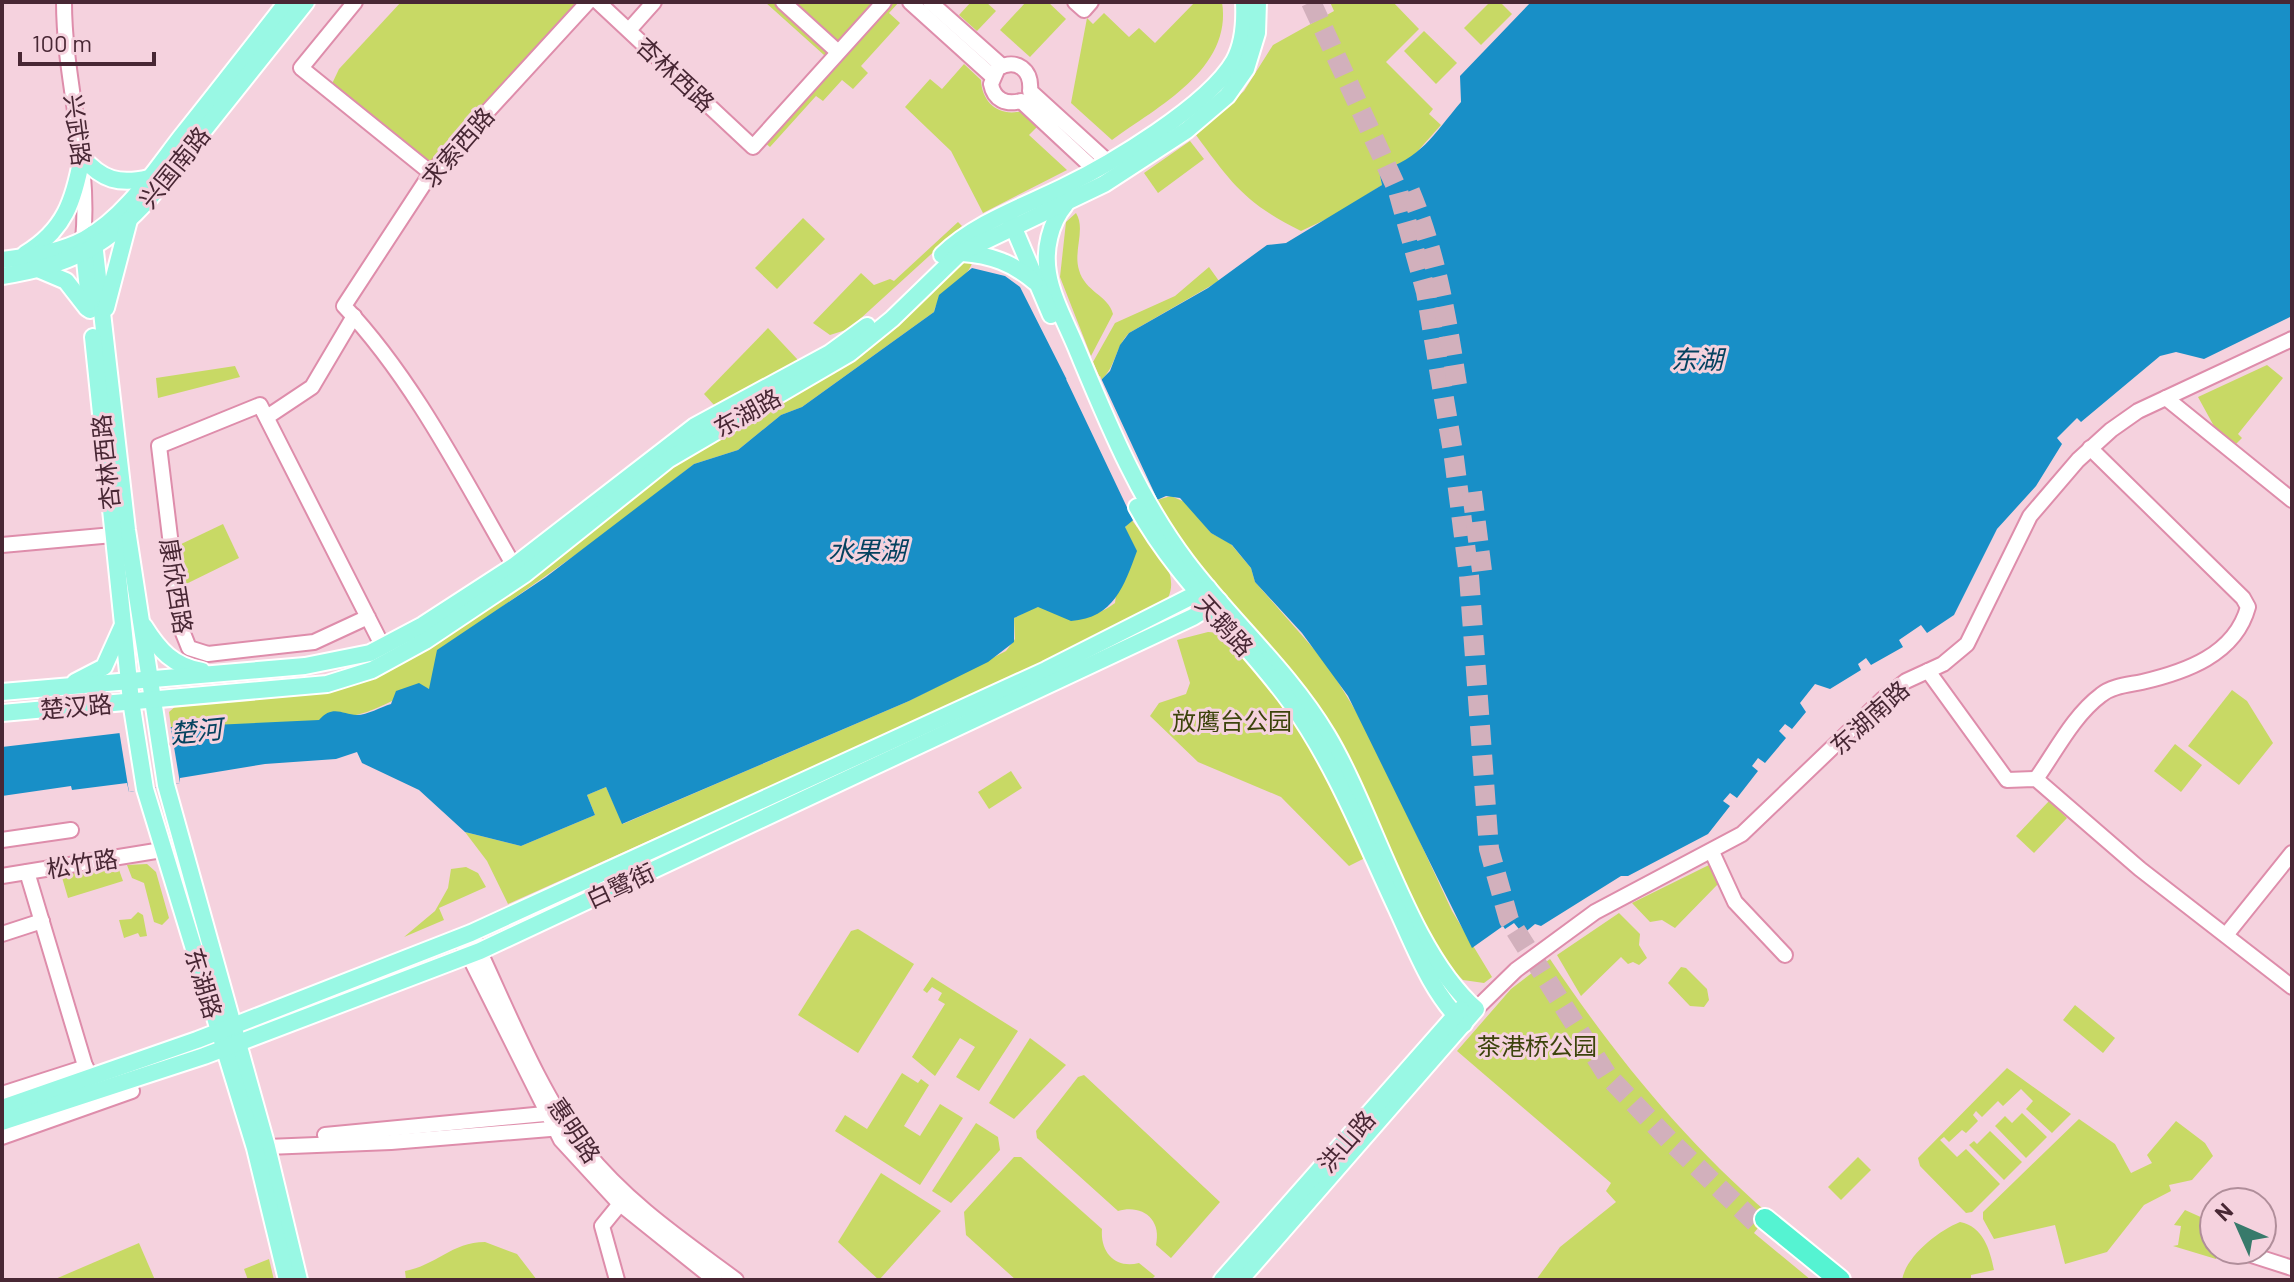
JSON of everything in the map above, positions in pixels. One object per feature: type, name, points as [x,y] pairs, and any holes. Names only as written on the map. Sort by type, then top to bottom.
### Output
[{"type":"highway","points":[[1825,1280],[1762,1222],[1840,1280]]},
{"type":"main road","name":"兴国南路","points":[[11,259],[89,244],[149,178],[287,2]]},
{"type":"main road","name":"兴国南路","points":[[2,276],[40,270],[129,220],[306,2]]},
{"type":"main road","name":"东湖路","points":[[150,690],[327,684],[353,678],[398,657],[525,574],[678,453],[850,353],[892,319],[960,253],[1162,127],[1219,82],[1238,51],[1244,2]]},
{"type":"main road","name":"东湖路","points":[[150,690],[231,673],[344,661],[383,647],[514,566],[695,426],[830,353],[865,329],[960,239],[1010,220],[1065,205],[1138,163],[1227,96],[1252,56],[1258,2]]},
{"type":"main road","points":[[82,157],[96,171],[114,181],[149,178]]},
{"type":"main road","points":[[11,259],[43,241],[66,217],[75,197],[82,157]]},
{"type":"main road","name":"天鹅路","points":[[1065,205],[1050,235],[1048,272],[1120,475],[1314,738],[1420,956],[1459,1020]]},
{"type":"main road","points":[[102,330],[129,220]]},
{"type":"main road","name":"天鹅路","points":[[1010,220],[1081,372]]},
{"type":"main road","name":"杏林西路","points":[[89,244],[91,313],[113,535],[132,621],[146,662],[150,690]]},
{"type":"main road","name":"杏林西路","points":[[89,244],[102,330],[132,621],[130,692]]},
{"type":"main road","points":[[960,253],[990,256],[1013,265],[1038,284]]},
{"type":"main road","points":[[40,270],[66,281],[91,313]]},
{"type":"main road","name":"天鹅路","points":[[1208,598],[1276,663],[1326,733],[1428,943],[1472,1006]]},
{"type":"main road","name":"白鹭街","points":[[2,1108],[88,1073],[226,1029],[466,936],[1208,598]]},
{"type":"main road","name":"白鹭街","points":[[2,1122],[231,1046],[474,953],[1208,598]]},
{"type":"main road","points":[[64,687],[104,667],[132,621],[163,653],[181,666],[231,673]]},
{"type":"main road","name":"楚汉路","points":[[2,692],[64,687],[130,692]]},
{"type":"main road","name":"东湖路","points":[[150,690],[166,785],[287,1280]]},
{"type":"main road","name":"楚汉路","points":[[2,713],[150,690]]},
{"type":"main road","name":"东湖路","points":[[130,692],[145,789],[162,850],[226,1029]]},
{"type":"main road","name":"洪山路","points":[[1222,1280],[1472,1006]]},
{"type":"main road","name":"洪山路","points":[[1240,1280],[1459,1020]]},
{"type":"main road","name":"东湖路","points":[[231,1046],[266,1143],[299,1280]]},
{"type":"street","name":"兴武路","points":[[64,2],[89,244]]},
{"type":"street","points":[[355,2],[301,68],[431,173]]},
{"type":"street","name":"求索西路","points":[[264,411],[312,387],[349,311],[431,173],[588,2]]},
{"type":"street","name":"杏林西路","points":[[598,2],[753,147],[838,52]]},
{"type":"street","points":[[629,30],[654,2]]},
{"type":"street","points":[[783,2],[838,52],[884,2]]},
{"type":"street","points":[[910,2],[997,71]]},
{"type":"street","points":[[930,2],[997,71]]},
{"type":"street","points":[[997,71],[1014,64],[1023,68],[1030,79],[1030,91],[1102,166]]},
{"type":"street","points":[[997,71],[992,89],[997,97],[1008,102],[1021,101],[1102,166]]},
{"type":"street","points":[[349,311],[430,424],[514,566]]},
{"type":"street","name":"东湖南路","points":[[1472,1006],[1595,912],[1712,852],[1752,826],[1883,699],[1952,658],[1967,644],[2026,521],[2090,448],[2124,419],[2292,339]]},
{"type":"street","points":[[2171,395],[2215,437],[2292,500]]},
{"type":"street","points":[[264,411],[383,647]]},
{"type":"street","name":"康欣西路","points":[[264,411],[159,446],[184,642],[192,650],[208,654],[314,642],[368,617]]},
{"type":"street","points":[[2036,779],[2080,716],[2102,694],[2179,674],[2205,661],[2230,637],[2248,607],[2243,598],[2090,448]]},
{"type":"street","points":[[2,545],[113,535]]},
{"type":"street","points":[[1928,671],[2007,780],[2036,779],[2292,987]]},
{"type":"street","points":[[2,840],[71,830]]},
{"type":"street","name":"松竹路","points":[[2,876],[162,850]]},
{"type":"street","points":[[1712,852],[1735,902],[1785,955]]},
{"type":"street","points":[[2226,935],[2292,853]]},
{"type":"street","points":[[2,1094],[88,1073],[27,872]]},
{"type":"street","points":[[2,934],[42,921]]},
{"type":"street","name":"惠明路","points":[[466,936],[560,1128],[623,1200],[715,1280]]},
{"type":"street","points":[[2,1137],[132,1091],[128,1081]]},
{"type":"street","points":[[266,1143],[553,1113]]},
{"type":"street","points":[[266,1143],[560,1128]]},
{"type":"street","points":[[617,1280],[602,1226],[623,1200]]},
{"type":"street","name":"惠明路","points":[[623,1200],[736,1280]]},
{"type":"green space","points":[[401,2],[582,2],[430,166],[330,88],[339,69]]},
{"type":"green space","points":[[765,2],[899,2],[889,13],[900,23],[861,66],[868,73],[853,89],[842,80],[823,101],[816,96],[770,147],[764,142],[834,64]]},
{"type":"green space","points":[[971,2],[986,2],[996,11],[977,31],[959,15]]},
{"type":"green space","points":[[1026,2],[1048,2],[1066,19],[1030,57],[1000,30]]},
{"type":"green space","points":[[1195,2],[1222,2],[1222,26],[1216,47],[1188,84],[1112,140],[1071,103],[1087,18],[1093,24],[1104,13],[1129,37],[1139,28],[1155,43]]},
{"type":"green space","points":[[1330,2],[1393,2],[1419,29],[1386,62],[1433,109],[1429,114],[1441,125],[1407,163],[1379,171],[1382,185],[1335,215],[1301,231],[1266,211],[1241,191],[1196,135],[1244,91],[1273,45],[1334,11]]},
{"type":"green space","points":[[1490,2],[1500,2],[1512,14],[1481,45],[1464,28]]},
{"type":"green space","points":[[1424,31],[1457,63],[1436,84],[1404,51]]},
{"type":"green space","points":[[964,64],[981,80],[985,95],[993,106],[1006,112],[1022,111],[1037,127],[1029,135],[1067,170],[983,213],[951,151],[905,107],[930,79],[942,89]]},
{"type":"green space","points":[[1190,141],[1204,159],[1158,193],[1144,173]]},
{"type":"green space","points":[[1076,213],[1080,226],[1079,270],[1086,283],[1106,302],[1113,314],[1091,356],[1060,277],[1066,222]]},
{"type":"green space","points":[[803,218],[825,239],[777,289],[755,268]]},
{"type":"green space","points":[[958,222],[962,226],[849,329],[830,335],[813,323],[861,273],[874,285],[890,279],[894,281]]},
{"type":"green space","points":[[962,257],[973,259],[971,266],[942,297],[934,312],[802,407],[781,415],[738,450],[694,464],[612,529],[503,606],[429,689],[408,694],[367,712],[320,722],[171,727],[169,712],[177,705],[264,699],[320,691],[375,675],[402,663],[670,463],[804,387]]},
{"type":"green space","points":[[1209,267],[1219,281],[1129,333],[1101,380],[1093,362],[1115,323],[1175,296]]},
{"type":"green space","points":[[768,328],[798,360],[715,406],[704,394]]},
{"type":"green space","points":[[2267,365],[2283,378],[2238,434],[2242,438],[2234,446],[2215,428],[2198,397]]},
{"type":"green space","points":[[235,366],[240,377],[158,398],[156,378]]},
{"type":"green space","points":[[1171,496],[1187,503],[1211,533],[1230,543],[1251,568],[1255,582],[1327,664],[1371,736],[1452,911],[1492,977],[1484,983],[1463,980],[1443,961],[1301,684],[1234,610],[1159,514],[1163,511],[1157,500]]},
{"type":"green space","points":[[1131,519],[1137,527],[1142,524],[1164,560],[1171,579],[1168,598],[1041,665],[508,904],[487,861],[465,832],[521,846],[595,815],[587,795],[606,787],[623,824],[909,701],[1006,651],[1015,639],[1014,618],[1036,607],[1083,615],[1102,611],[1115,603],[1124,529]]},
{"type":"green space","points":[[223,524],[239,558],[182,586],[177,546]]},
{"type":"green space","name":"放鹰台公园","points":[[1208,632],[1229,640],[1252,661],[1275,692],[1321,766],[1367,857],[1349,866],[1281,797],[1198,762],[1150,716],[1159,703],[1186,694],[1190,683],[1177,640]]},
{"type":"green space","points":[[2232,690],[2247,701],[2273,743],[2239,785],[2188,746]]},
{"type":"green space","points":[[2175,744],[2202,765],[2181,792],[2154,771]]},
{"type":"green space","points":[[1011,771],[1022,788],[989,809],[978,792]]},
{"type":"green space","points":[[2049,801],[2067,818],[2034,853],[2016,836]]},
{"type":"green space","points":[[1713,863],[1718,884],[1675,928],[1662,920],[1650,922],[1632,903]]},
{"type":"green space","points":[[147,864],[156,872],[169,918],[162,925],[154,922],[144,883],[132,878],[127,865]]},
{"type":"green space","points":[[118,867],[123,881],[68,898],[61,874]]},
{"type":"green space","points":[[466,867],[478,873],[486,887],[439,908],[444,920],[404,937],[435,911],[448,888],[451,869]]},
{"type":"green space","points":[[138,912],[143,915],[147,936],[140,937],[138,933],[124,938],[119,920],[131,919]]},
{"type":"green space","points":[[1619,913],[1640,934],[1639,945],[1647,958],[1639,965],[1633,962],[1628,964],[1621,957],[1581,996],[1557,955]]},
{"type":"green space","points":[[858,929],[914,964],[858,1053],[798,1015],[851,931]]},
{"type":"green space","name":"茶港桥公园","points":[[1550,959],[1651,1094],[1707,1156],[1769,1214],[1754,1233],[1811,1280],[1536,1280],[1560,1247],[1616,1202],[1606,1191],[1611,1183],[1457,1051],[1511,989]]},
{"type":"green space","points":[[1681,967],[1686,968],[1707,989],[1709,1000],[1704,1007],[1690,1006],[1668,983]]},
{"type":"green space","points":[[932,977],[1018,1031],[979,1091],[956,1077],[975,1047],[960,1038],[935,1076],[912,1057],[945,1004],[938,1000],[942,993],[932,987],[927,993],[923,990]]},
{"type":"green space","points":[[2075,1005],[2115,1038],[2103,1053],[2063,1020]]},
{"type":"green space","points":[[1030,1038],[1066,1065],[1014,1119],[989,1103]]},
{"type":"green space","points":[[2007,1068],[2071,1114],[2052,1133],[2026,1109],[2033,1101],[2021,1089],[2003,1106],[1998,1101],[1982,1117],[1976,1111],[1973,1115],[1978,1121],[1966,1133],[1962,1130],[1949,1142],[1944,1137],[1940,1140],[1957,1157],[1966,1149],[2000,1184],[1972,1212],[1966,1213],[1920,1166],[1918,1158]]},
{"type":"green space","points":[[902,1073],[918,1083],[921,1079],[929,1085],[904,1126],[920,1136],[940,1104],[963,1118],[920,1185],[835,1131],[845,1115],[867,1129]]},
{"type":"green space","points":[[1084,1075],[1220,1202],[1171,1258],[1156,1245],[1156,1228],[1148,1216],[1135,1210],[1118,1211],[1037,1138],[1036,1131],[1078,1077]]},
{"type":"green space","points":[[2022,1113],[2047,1137],[2026,1158],[1995,1126],[2005,1116],[2012,1123]]},
{"type":"green space","points":[[2079,1119],[2115,1144],[2131,1173],[2152,1163],[2147,1155],[2176,1121],[2205,1143],[2213,1156],[2192,1180],[2169,1185],[2171,1191],[2144,1205],[2107,1252],[2065,1264],[2055,1225],[1994,1239],[1983,1219],[1983,1212]]},
{"type":"green space","points":[[976,1123],[998,1137],[1000,1150],[951,1203],[932,1191]]},
{"type":"green space","points":[[1990,1131],[2022,1162],[2004,1180],[1969,1145],[1974,1141],[1977,1144]]},
{"type":"green space","points":[[1014,1157],[1021,1157],[1102,1229],[1104,1245],[1111,1257],[1123,1264],[1139,1263],[1155,1276],[1151,1280],[1016,1280],[966,1235],[964,1212]]},
{"type":"green space","points":[[1858,1157],[1871,1170],[1841,1200],[1828,1187]]},
{"type":"green space","points":[[881,1173],[941,1211],[879,1280],[838,1242]]},
{"type":"green space","points":[[2185,1210],[2198,1216],[2198,1254],[2173,1246],[2178,1245],[2181,1226],[2174,1225]]},
{"type":"green space","points":[[1960,1222],[1968,1224],[1980,1234],[1988,1247],[1994,1270],[1971,1275],[1971,1280],[1902,1280],[1910,1262],[1924,1245]]},
{"type":"green space","points":[[485,1242],[517,1254],[537,1280],[406,1280],[405,1271],[463,1246]]},
{"type":"green space","points":[[139,1243],[155,1280],[53,1280]]},
{"type":"green space","points":[[269,1259],[274,1280],[248,1280],[244,1269]]},
{"type":"water","name":"东湖","points":[[1531,2],[2292,2],[2292,316],[2204,359],[2176,352],[2160,356],[2081,422],[2077,418],[2057,438],[2062,444],[2036,486],[1997,529],[1954,615],[1927,633],[1921,625],[1899,640],[1903,647],[1871,665],[1866,658],[1858,664],[1861,670],[1830,689],[1815,684],[1800,703],[1806,712],[1792,729],[1785,724],[1779,731],[1786,738],[1765,763],[1758,758],[1752,766],[1758,771],[1737,798],[1730,793],[1723,801],[1730,806],[1708,834],[1628,876],[1621,876],[1541,926],[1535,924],[1523,934],[1514,923],[1505,929],[1503,926],[1472,948],[1348,696],[1302,633],[1255,582],[1251,568],[1232,545],[1211,533],[1180,498],[1166,496],[1125,527],[1137,551],[1122,588],[1098,614],[1071,621],[1038,607],[1014,618],[1014,642],[988,662],[909,701],[622,824],[606,787],[587,795],[595,815],[521,846],[465,832],[419,790],[362,763],[357,752],[336,759],[265,764],[180,778],[180,783],[129,792],[127,783],[72,790],[71,786],[2,796],[2,747],[171,727],[319,720],[333,711],[361,715],[391,704],[396,691],[419,683],[429,689],[437,650],[546,577],[694,464],[738,450],[781,415],[802,407],[934,312],[939,295],[972,268],[1005,276],[1020,287],[1069,384],[1101,380],[1110,371],[1120,345],[1129,333],[1208,288],[1267,245],[1286,243],[1382,185],[1379,171],[1406,160],[1434,135],[1461,102],[1460,76]]},
{"type":"pier","points":[[1100,376],[1159,503],[1134,522],[1066,379],[1074,382]]},
{"type":"pier","points":[[170,723],[180,783],[129,792],[119,730]]},
{"type":"tunnel","points":[[1311,2],[1398,191],[1426,292],[1454,458],[1469,576],[1489,849],[1509,920],[1607,1075],[1670,1141],[1759,1226]]},
{"type":"tunnel","points":[[1410,191],[1434,262],[1457,385]]},
{"type":"tunnel","points":[[1472,492],[1482,571]]},
{"type":"water label","name":"水果湖","points":[[867,549]]},
{"type":"water label","name":"楚河","points":[[196,730]]}]
